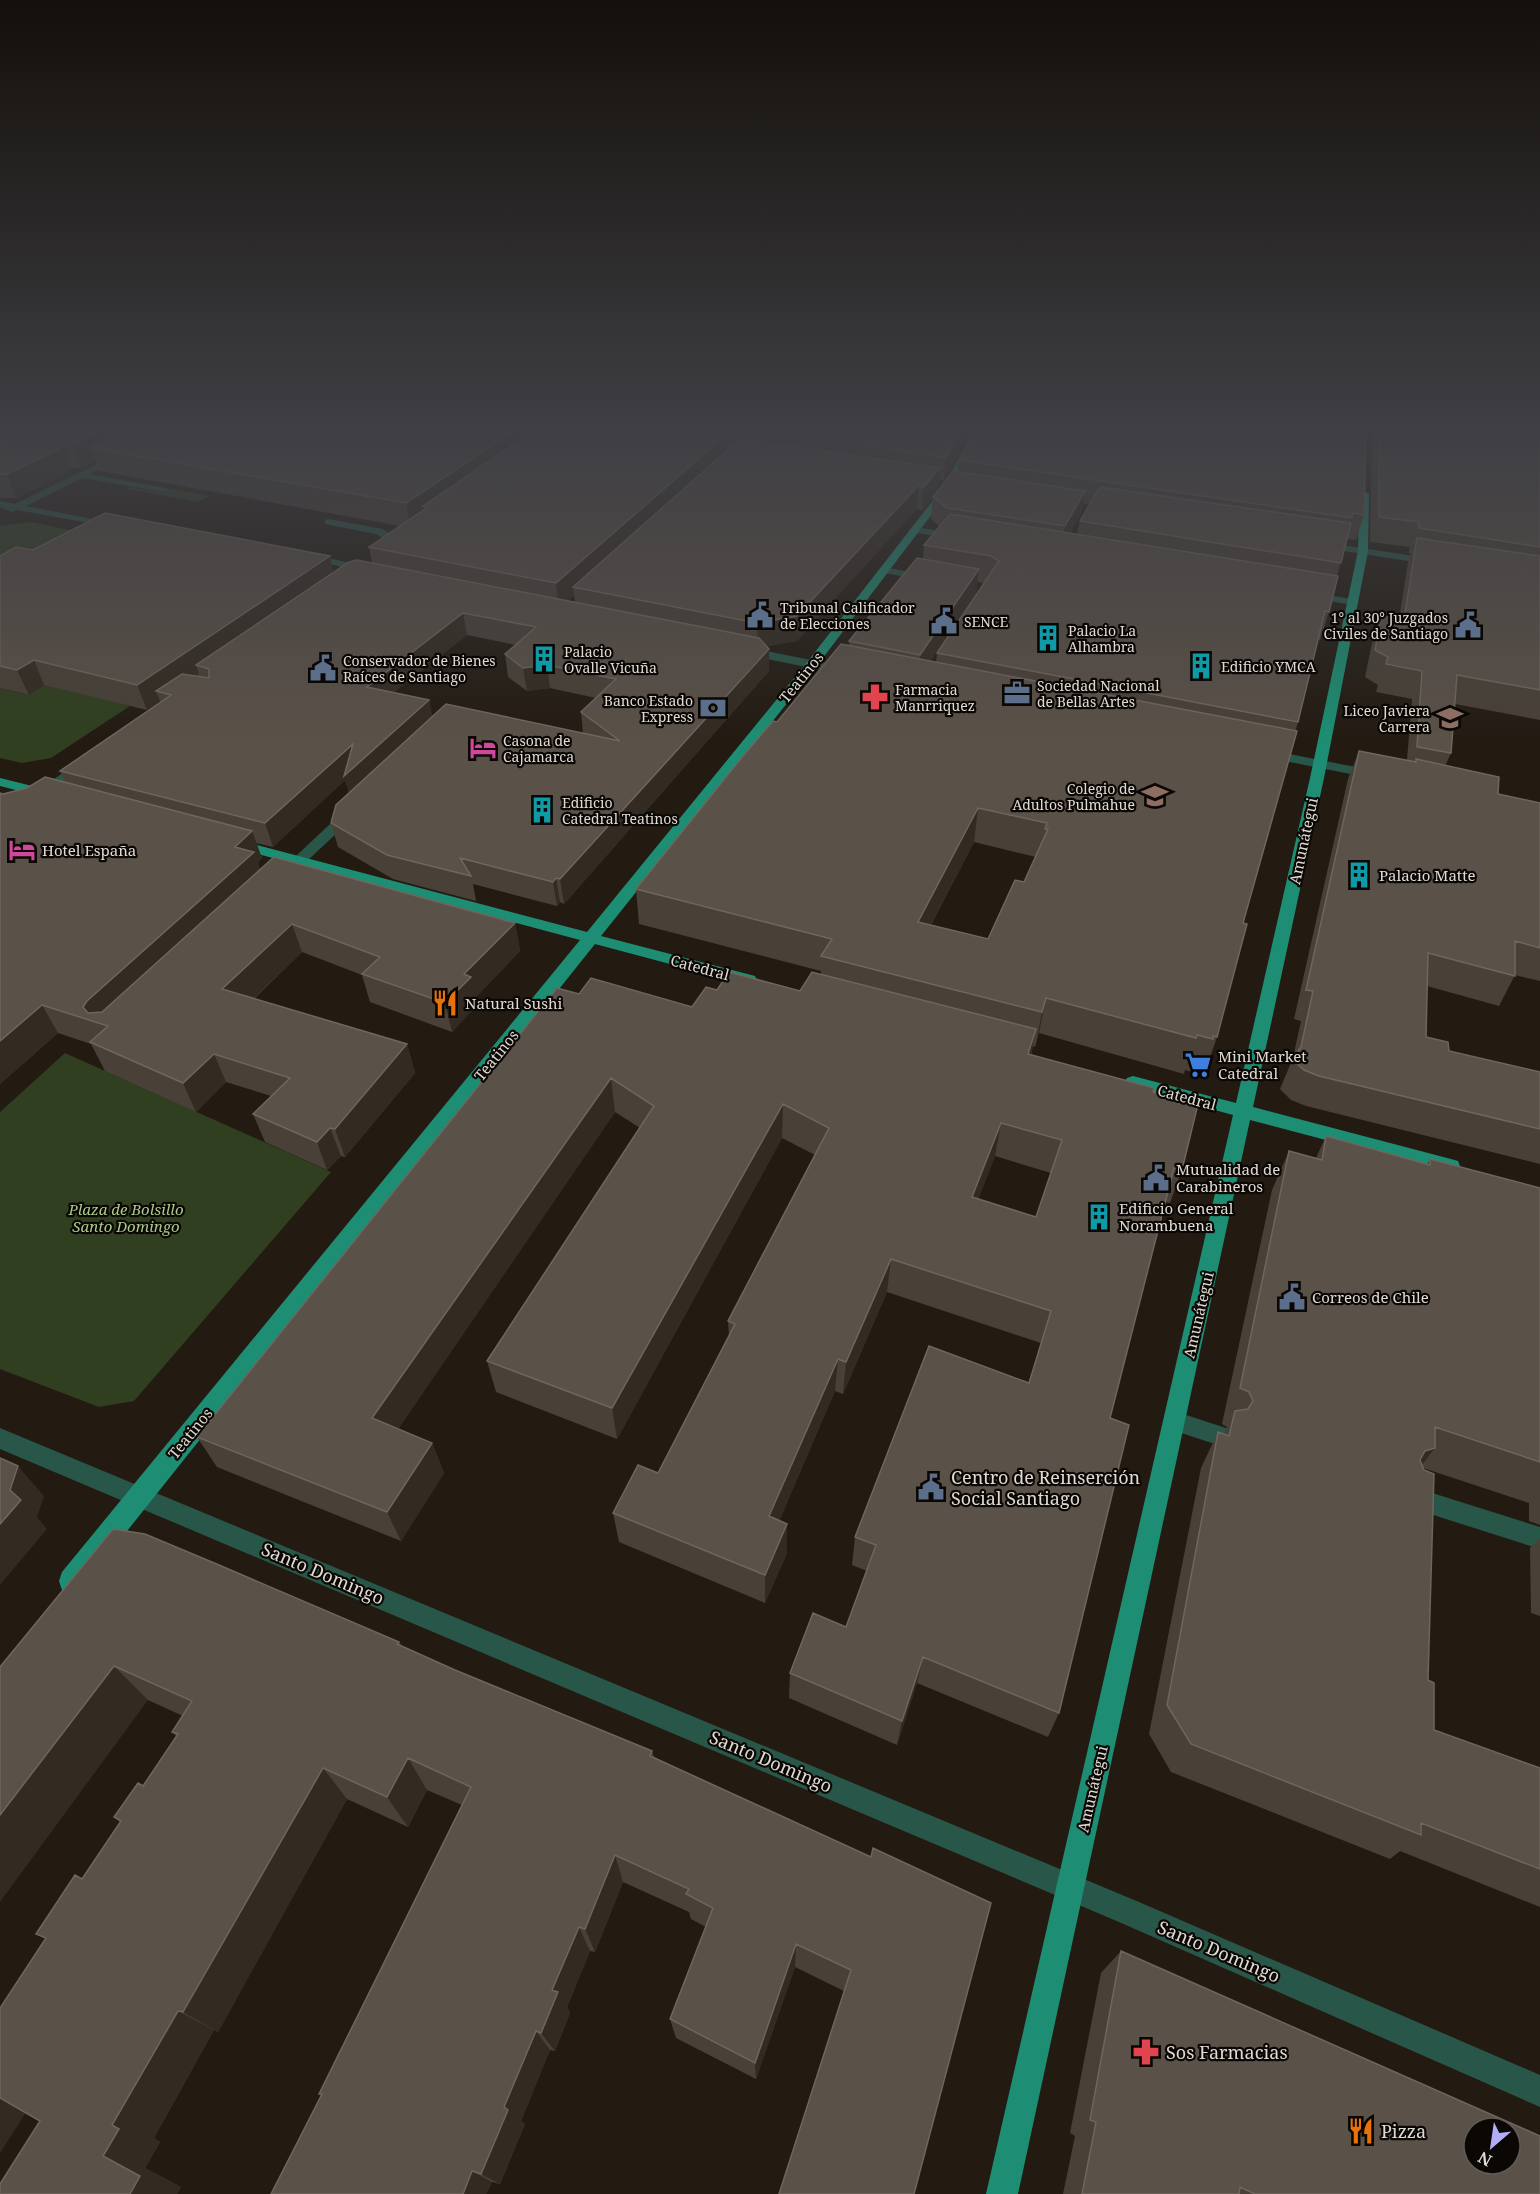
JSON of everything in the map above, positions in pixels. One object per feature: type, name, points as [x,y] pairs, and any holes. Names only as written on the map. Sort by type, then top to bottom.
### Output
[{"type":"main road","name":"Teatinos","points":[[58,1597],[812,664],[912,534]]},
{"type":"main road","name":"Amunátegui","points":[[1002,2194],[1320,764],[1363,551],[1363,534]]},
{"type":"main road","points":[[0,782],[64,798]]},
{"type":"main road","name":"Catedral","points":[[221,840],[761,983]]},
{"type":"main road","name":"Catedral","points":[[1114,1077],[1473,1172]]},
{"type":"street","points":[[385,534],[399,543]]},
{"type":"street","points":[[941,534],[973,540]]},
{"type":"street","points":[[1306,542],[1449,564]]},
{"type":"street","points":[[297,558],[342,564],[357,573]]},
{"type":"street","points":[[884,570],[935,579]]},
{"type":"street","points":[[1302,593],[1352,602]]},
{"type":"street","points":[[733,648],[857,673]]},
{"type":"street","points":[[1253,751],[1394,779]]},
{"type":"street","points":[[0,820],[98,753]]},
{"type":"street","points":[[274,884],[359,805]]},
{"type":"street","points":[[1174,1421],[1221,1436]]},
{"type":"street","name":"Santo Domingo","points":[[0,1438],[1071,1888],[1540,2091]]},
{"type":"street","points":[[1408,1496],[1540,1538]]},
{"type":"green space","points":[[0,534],[91,534],[109,538],[0,584]]},
{"type":"green space","points":[[48,683],[130,706],[51,758],[22,763],[0,758],[0,688],[28,695]]},
{"type":"green space","name":"Plaza de Bolsillo Santo Domingo","points":[[65,1053],[331,1172],[134,1401],[99,1407],[0,1369],[0,1112]]},
{"type":"building","points":[[63,534],[217,534],[330,556],[137,685],[34,660],[17,670],[0,666],[0,556],[16,547],[33,550]]},
{"type":"building","points":[[388,534],[612,534],[556,583],[369,547]]},
{"type":"building","points":[[632,534],[873,534],[797,616],[757,623],[573,587]]},
{"type":"building","points":[[933,534],[1078,534],[1338,576],[1329,612],[1325,611],[1298,722],[937,653],[999,561],[991,556],[924,545]]},
{"type":"building","points":[[1163,534],[1348,534],[1341,563]]},
{"type":"building","points":[[1459,534],[1540,534],[1540,547]]},
{"type":"building","points":[[1417,538],[1540,556],[1540,690],[1457,675],[1451,753],[1417,747],[1422,671],[1386,664],[1388,657],[1375,650],[1381,616],[1404,620]]},
{"type":"building","points":[[917,558],[979,569],[920,655],[849,641]]},
{"type":"building","points":[[357,560],[759,638],[769,649],[560,879],[556,878],[553,882],[460,858],[471,876],[387,855],[331,823],[336,805],[446,704],[620,741],[581,712],[616,679],[547,665],[523,668],[505,654],[536,627],[463,613],[367,687],[429,700],[344,776],[353,744],[265,823],[60,771],[171,695],[156,691],[182,674],[209,678],[209,669],[196,665],[349,562]]},
{"type":"building","points":[[841,644],[1297,731],[1243,923],[1247,924],[1217,1037],[1213,1036],[1213,1039],[1197,1035],[1196,1038],[1046,998],[1042,1012],[821,956],[832,939],[636,889],[743,756],[773,721],[777,722]],"holes":[[[978,808],[1047,823],[1045,829],[1048,829],[1024,882],[1015,880],[988,939],[918,922]]]},
{"type":"building","points":[[1359,751],[1416,762],[1416,759],[1499,777],[1498,794],[1540,803],[1540,948],[1515,941],[1515,976],[1428,953],[1426,1037],[1448,1042],[1449,1051],[1540,1072],[1540,1129],[1319,1076],[1304,1070],[1292,1059],[1301,1047],[1313,991],[1306,990]]},
{"type":"building","points":[[45,777],[252,831],[235,847],[254,852],[87,1001],[83,1007],[88,1013],[102,1012],[274,857],[515,923],[464,974],[471,977],[445,1003],[362,974],[380,957],[292,924],[222,989],[407,1044],[335,1129],[330,1128],[317,1142],[253,1114],[290,1078],[214,1054],[183,1083],[90,1042],[108,1026],[42,1005],[0,1041],[0,793],[27,788]]},
{"type":"building","points":[[729,972],[800,991],[812,972],[1036,1029],[1028,1054],[1154,1088],[1153,1092],[1198,1104],[1182,1170],[1174,1168],[1110,1418],[1129,1425],[1059,1713],[923,1657],[902,1721],[790,1673],[813,1613],[846,1627],[876,1545],[855,1537],[929,1346],[1029,1383],[1051,1311],[891,1259],[846,1362],[838,1359],[769,1516],[787,1524],[765,1575],[613,1513],[638,1465],[658,1473],[735,1324],[728,1321],[829,1128],[783,1104],[612,1408],[487,1361],[654,1106],[611,1078],[372,1418],[432,1443],[387,1512],[197,1437],[557,988],[579,994],[591,978],[692,1007],[706,987],[717,990]],"holes":[[[1001,1123],[1062,1140],[1036,1217],[972,1197]]]},
{"type":"building","points":[[1326,1136],[1430,1165],[1430,1159],[1540,1188],[1540,1462],[1435,1427],[1435,1448],[1425,1451],[1420,1460],[1424,1470],[1434,1474],[1428,1680],[1434,1683],[1434,1730],[1540,1768],[1540,1869],[1421,1823],[1421,1835],[1191,1744],[1167,1705],[1218,1432],[1229,1436],[1235,1411],[1248,1409],[1253,1401],[1249,1392],[1240,1388],[1289,1151],[1322,1160]]},
{"type":"building","points":[[0,1458],[18,1466],[10,1490],[21,1500],[0,1524]]},
{"type":"building","points":[[113,1529],[145,1534],[219,1565],[399,1642],[397,1644],[455,1670],[652,1751],[650,1756],[871,1857],[873,1848],[991,1903],[914,2194],[779,2194],[851,1970],[796,1944],[755,2063],[670,2019],[713,1908],[686,1894],[689,1889],[615,1855],[585,1929],[579,1927],[552,1990],[558,1992],[541,2033],[536,2031],[504,2107],[508,2110],[481,2174],[472,2171],[463,2194],[271,2194],[471,1787],[408,1758],[387,1797],[323,1768],[183,2012],[178,2011],[112,2125],[119,2129],[103,2156],[140,2176],[130,2194],[0,2194],[0,2184],[40,2121],[0,2098],[0,2008],[46,1938],[36,1934],[75,1875],[82,1879],[121,1821],[114,1817],[138,1783],[143,1786],[178,1734],[172,1732],[192,1701],[114,1666],[0,1815],[0,1667]]},
{"type":"building","points":[[1121,1951],[1495,2116],[1462,2116],[1462,2176],[1522,2176],[1522,2128],[1540,2136],[1540,2194],[1255,2194],[1240,2187],[1239,2194],[1082,2194],[1096,2122],[1090,2120]]},
{"type":"place","name":"Tribunal Calificador de Elecciones","points":[[760,615]]},
{"type":"place","name":"SENCE","points":[[944,621]]},
{"type":"place","name":"1° al 30° Juzgados Civiles de Santiago","points":[[1468,625]]},
{"type":"place","name":"Palacio La Alhambra","points":[[1048,638]]},
{"type":"place","name":"Palacio Ovalle Vicuña","points":[[544,659]]},
{"type":"place","name":"Edificio YMCA","points":[[1201,666]]},
{"type":"place","name":"Conservador de Bienes Raíces de Santiago","points":[[323,668]]},
{"type":"place","name":"Sociedad Nacional de Bellas Artes","points":[[1017,693]]},
{"type":"place","name":"Farmacia Manrriquez","points":[[875,697]]},
{"type":"place","name":"Banco Estado Express","points":[[713,708]]},
{"type":"place","name":"Liceo Javiera Carrera","points":[[1450,718]]},
{"type":"place","name":"Casona de Cajamarca","points":[[483,748]]},
{"type":"place","name":"Colegio de Adultos Pulmahue","points":[[1155,796]]},
{"type":"place","name":"Edificio Catedral Teatinos","points":[[542,810]]},
{"type":"place","name":"Hotel España","points":[[22,850]]},
{"type":"place","name":"Palacio Matte","points":[[1359,875]]},
{"type":"place","name":"Natural Sushi","points":[[445,1003]]},
{"type":"place","name":"Mini Market Catedral","points":[[1198,1065]]},
{"type":"place","name":"Mutualidad de Carabineros","points":[[1156,1178]]},
{"type":"place","name":"Edificio General Norambuena","points":[[1099,1217]]},
{"type":"place","name":"Correos de Chile","points":[[1292,1297]]},
{"type":"place","name":"Centro de Reinserción Social Santiago","points":[[931,1487]]},
{"type":"place","name":"Sos Farmacias","points":[[1146,2052]]},
{"type":"place","name":"Pizza","points":[[1361,2131]]}]
